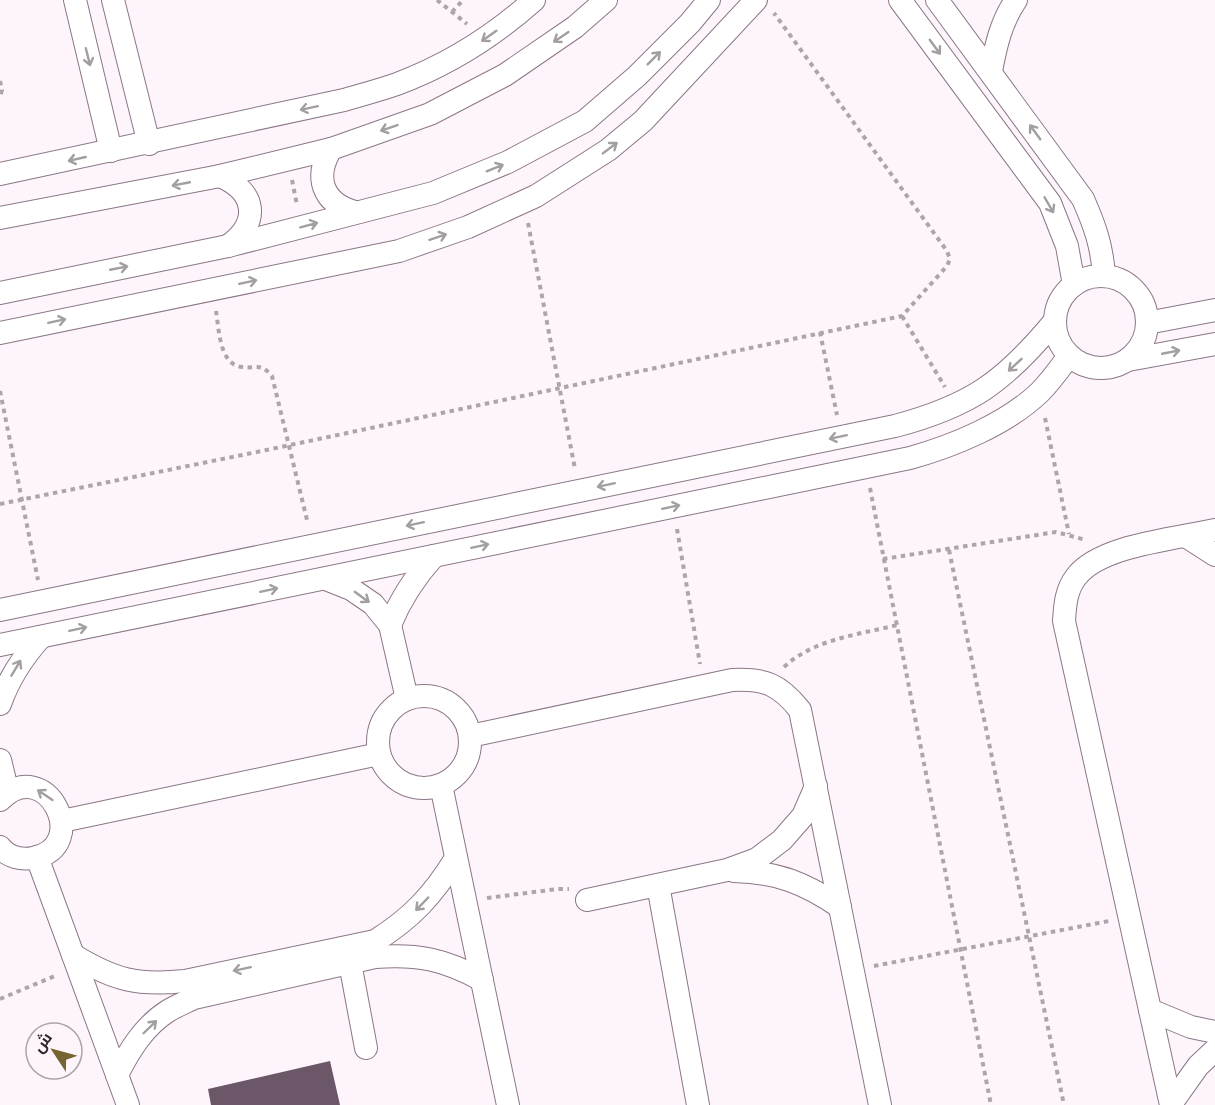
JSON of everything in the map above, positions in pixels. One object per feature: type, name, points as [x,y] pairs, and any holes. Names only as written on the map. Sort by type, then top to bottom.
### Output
[{"type":"street","points":[[75,0],[111,151]]},
{"type":"street","points":[[113,0],[149,144]]},
{"type":"street","points":[[0,174],[149,144],[344,100],[397,84],[447,62],[485,39],[516,17],[534,0]]},
{"type":"street","points":[[0,218],[220,176],[287,160],[331,149],[430,114],[505,75],[575,27],[606,0]]},
{"type":"street","points":[[0,292],[228,246],[433,193],[508,162],[585,121],[637,76],[690,23],[709,0]]},
{"type":"street","points":[[900,0],[1050,203],[1066,246],[1074,285]]},
{"type":"street","points":[[937,0],[1083,199],[1096,227],[1104,276]]},
{"type":"street","points":[[991,71],[997,40],[1008,12],[1016,0]]},
{"type":"street","points":[[0,333],[399,251],[468,227],[536,196],[608,150],[643,121],[715,44],[764,5]]},
{"type":"street","points":[[690,23],[715,44]]},
{"type":"street","points":[[331,149],[324,161],[321,174],[324,188],[331,200],[342,208],[355,212]]},
{"type":"street","points":[[220,176],[234,182],[245,193],[250,208],[248,223],[241,237],[228,246]]},
{"type":"street","points":[[1128,360],[1138,350],[1145,337],[1147,323],[1144,306],[1135,291],[1121,280],[1104,276],[1084,279],[1074,285],[1064,295],[1057,308],[1054,322],[1061,346],[1069,356],[1083,365],[1098,369],[1113,367],[1128,360],[1215,344]]},
{"type":"street","points":[[1147,323],[1215,310]]},
{"type":"street","points":[[0,610],[841,437],[932,416],[968,400],[1000,379],[1029,352],[1054,322]]},
{"type":"street","points":[[0,645],[910,458],[947,447],[982,431],[1039,393],[1069,356]]},
{"type":"street","points":[[1171,1105],[1064,621],[1066,598],[1076,577],[1092,561],[1113,552],[1215,530]]},
{"type":"street","points":[[1187,537],[1215,555]]},
{"type":"street","points":[[390,625],[405,592],[434,556]]},
{"type":"street","points":[[326,579],[351,589],[373,604],[390,625],[407,699]]},
{"type":"street","points":[[0,704],[7,683],[22,659],[41,637]]},
{"type":"street","points":[[470,736],[704,685],[752,679],[771,684],[788,695],[800,710],[880,1105]]},
{"type":"street","points":[[424,696],[440,698],[454,707],[465,720],[470,736],[468,756],[464,765],[458,774],[441,785],[419,788],[398,781],[383,765],[379,754],[378,732],[382,721],[397,704],[407,699],[424,696]]},
{"type":"street","points":[[62,821],[379,754]]},
{"type":"street","points":[[0,760],[4,796],[18,789],[38,790],[54,802],[62,821],[58,839],[53,847],[37,857],[25,859],[13,857],[0,847]]},
{"type":"street","points":[[441,785],[507,1105]]},
{"type":"street","points":[[587,900],[727,870],[757,859],[782,840],[803,816],[816,786]]},
{"type":"street","points":[[37,857],[128,1105]]},
{"type":"street","points":[[75,961],[126,980],[155,984],[185,981],[375,941],[400,925],[422,906],[441,883],[456,858]]},
{"type":"street","points":[[727,870],[757,871],[787,878],[815,890],[840,907]]},
{"type":"street","points":[[658,885],[698,1105]]},
{"type":"street","points":[[117,1075],[130,1050],[147,1029],[167,1011],[194,998],[375,957],[403,955],[431,958],[457,966],[482,980]]},
{"type":"street","points":[[350,963],[366,1048]]},
{"type":"street","points":[[1150,1010],[1191,1027],[1215,1032]]},
{"type":"street","points":[[1171,1105],[1198,1066],[1215,1050]]},
{"type":"path","points":[[437,0],[485,39]]},
{"type":"path","points":[[452,12],[463,0]]},
{"type":"path","points":[[0,504],[902,316],[947,266],[950,259],[948,251],[764,5]]},
{"type":"path","points":[[0,81],[2,94],[0,97]]},
{"type":"path","points":[[287,160],[302,226]]},
{"type":"path","points":[[524,201],[579,491]]},
{"type":"path","points":[[212,290],[225,356],[243,368],[262,367],[272,376],[313,545]]},
{"type":"path","points":[[902,316],[956,405]]},
{"type":"path","points":[[820,332],[841,437]]},
{"type":"path","points":[[0,391],[42,601]]},
{"type":"path","points":[[1039,393],[1069,534]]},
{"type":"path","points":[[865,467],[991,1105]]},
{"type":"path","points":[[673,506],[704,685]]},
{"type":"path","points":[[883,559],[1056,532],[1069,534],[1113,552]]},
{"type":"path","points":[[949,550],[1064,1105]]},
{"type":"path","points":[[771,684],[782,669],[809,649],[823,643],[897,626]]},
{"type":"path","points":[[465,901],[565,889],[587,900]]},
{"type":"path","points":[[853,970],[1129,917]]},
{"type":"path","points":[[0,999],[75,961]]},
{"type":"building","points":[[330,1061],[340,1105],[211,1105],[208,1089]]}]
